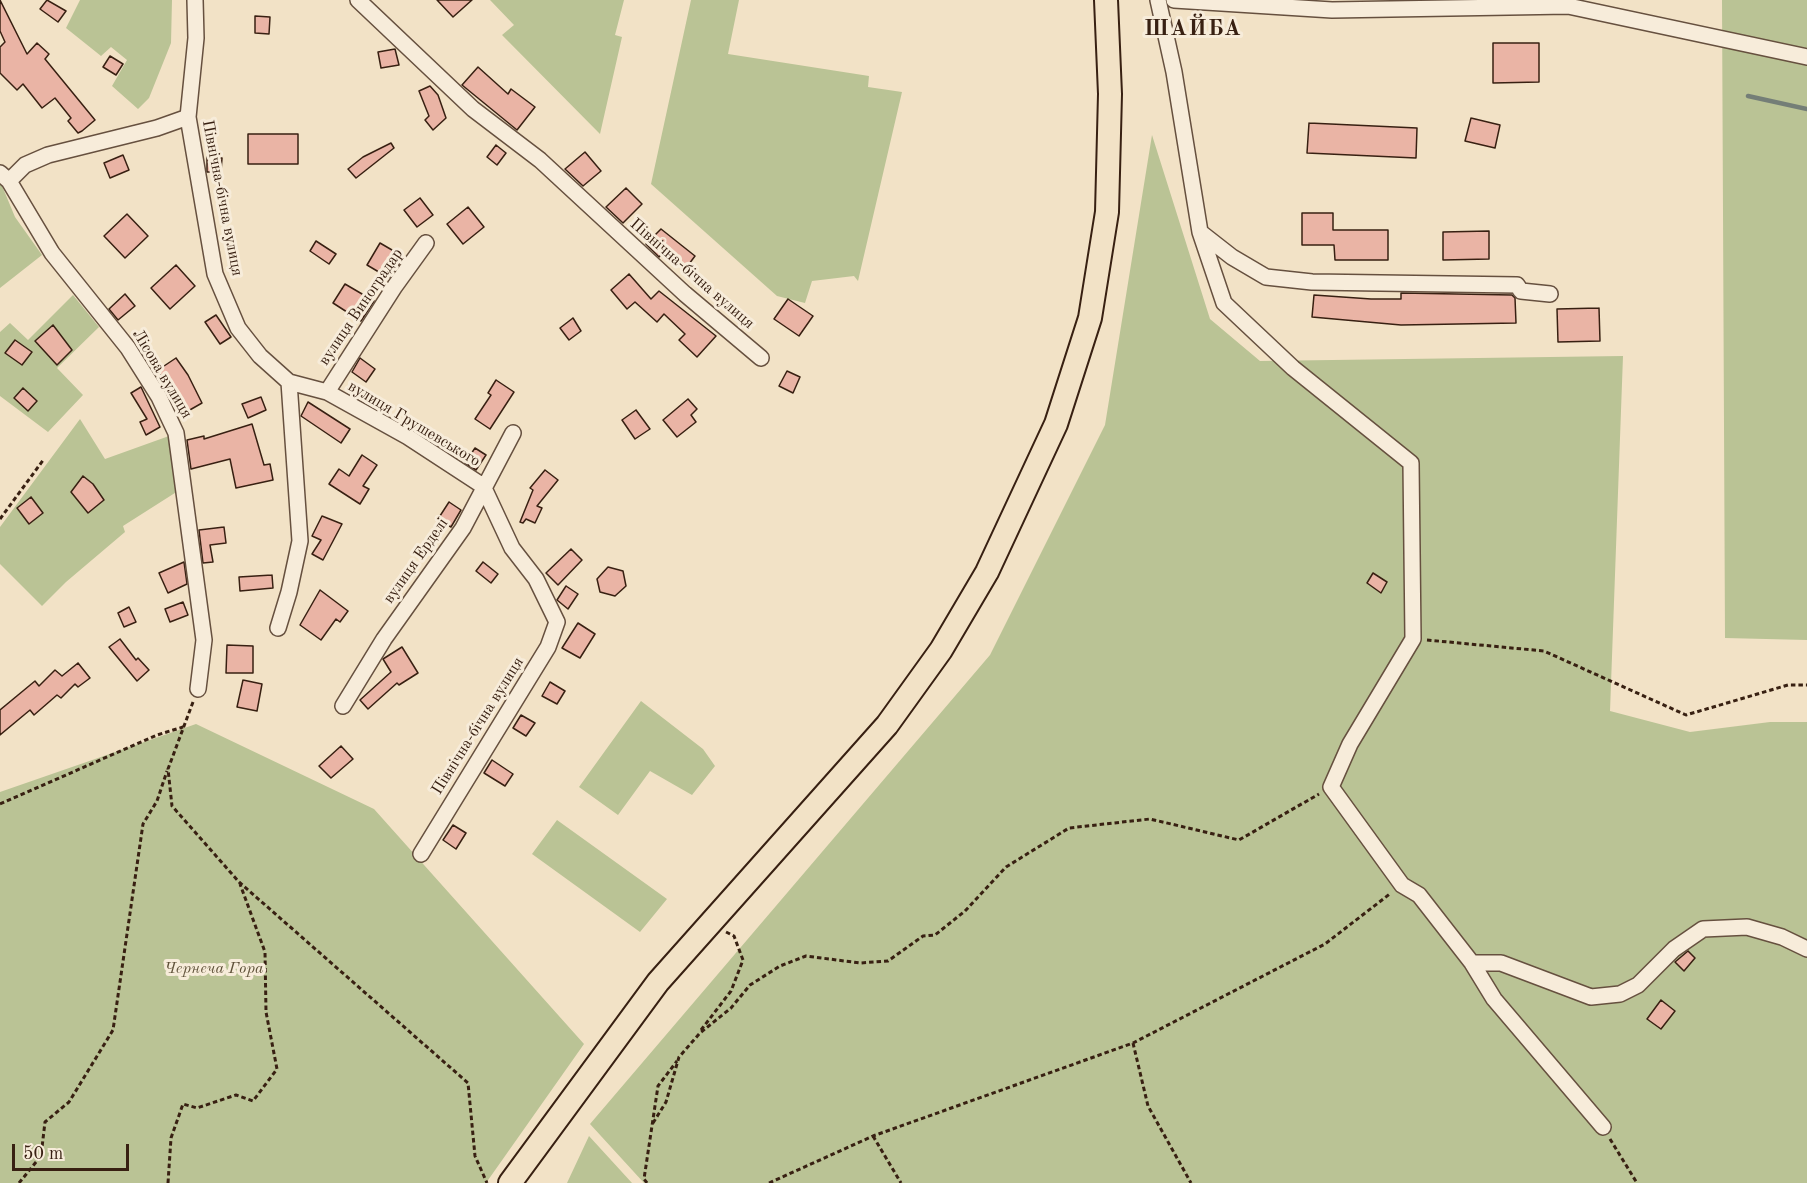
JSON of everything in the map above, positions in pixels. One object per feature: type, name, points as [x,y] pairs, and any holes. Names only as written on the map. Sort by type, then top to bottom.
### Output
[{"type":"highway","points":[[510,1183],[658,982],[887,725],[941,650],[987,572],[1056,424],[1090,318],[1107,212],[1110,94],[1106,0]]},
{"type":"street","name":"Північна-бічна вулиця","points":[[195,0],[196,38],[188,117],[215,274],[238,328],[260,356],[289,382]]},
{"type":"street","name":"Північна-бічна вулиця","points":[[358,0],[473,110],[540,160],[685,294],[761,358]]},
{"type":"street","points":[[1158,0],[1174,72],[1200,232],[1224,303],[1293,368],[1412,463],[1413,639],[1350,744],[1331,787],[1402,885],[1419,895],[1472,963],[1494,999],[1603,1127]]},
{"type":"street","points":[[1174,0],[1332,10],[1568,6],[1640,19],[1807,57]]},
{"type":"street","points":[[5,177],[48,155],[148,131],[188,117]]},
{"type":"street","name":"Лісова вулиця","points":[[5,177],[52,253],[128,348],[159,397],[176,432],[204,640],[198,689]]},
{"type":"street","points":[[1200,232],[1232,258],[1266,278],[1312,282],[1517,285],[1521,291],[1550,294]]},
{"type":"street","name":"вулиця Виноградар","points":[[327,392],[395,286],[426,243]]},
{"type":"street","points":[[278,628],[289,592],[300,541],[289,382]]},
{"type":"street","name":"вулиця Грушевського","points":[[289,382],[327,392],[408,437],[483,486],[516,553]]},
{"type":"street","name":"вулиця Ерделі","points":[[343,706],[384,639],[463,528],[483,486],[513,433]]},
{"type":"street","name":"Північна-бічна вулиця","points":[[421,854],[548,647],[557,622],[536,579],[516,553]]},
{"type":"street","points":[[1472,963],[1501,963],[1591,997],[1620,994],[1638,985],[1674,949],[1703,929],[1748,927],[1782,937],[1807,949]]},
{"type":"path","points":[[0,519],[44,459]]},
{"type":"path","points":[[1413,639],[1544,651],[1686,716],[1788,685],[1807,686]]},
{"type":"path","points":[[19,1183],[41,1156],[45,1122],[69,1102],[113,1030],[143,824],[157,801],[198,689]]},
{"type":"path","points":[[0,804],[157,735],[184,727]]},
{"type":"path","points":[[168,769],[172,806],[239,882],[468,1083],[475,1156],[488,1183]]},
{"type":"path","points":[[653,1123],[666,1102],[679,1057],[700,1033],[731,1008],[750,985],[780,966],[806,956],[860,963],[888,961],[924,936],[935,935],[965,911],[1006,867],[1069,828],[1150,819],[1239,840],[1331,787]]},
{"type":"path","points":[[168,1183],[171,1138],[183,1104],[197,1108],[236,1095],[253,1101],[277,1069],[266,1012],[265,952],[239,882]]},
{"type":"path","points":[[769,1183],[873,1136],[1133,1043],[1325,944],[1402,885]]},
{"type":"path","points":[[647,1183],[644,1179],[658,1086],[731,991],[743,960],[734,936],[709,924]]},
{"type":"path","points":[[1133,1043],[1148,1106],[1191,1183]]},
{"type":"path","points":[[1603,1127],[1637,1183]]},
{"type":"path","points":[[873,1136],[901,1183]]},
{"type":"green space","points":[[80,0],[172,0],[171,43],[149,98],[138,109],[112,86],[127,60],[111,47],[101,56],[66,28]]},
{"type":"green space","points":[[490,0],[624,0],[615,35],[622,37],[600,134],[502,35],[514,25]]},
{"type":"green space","points":[[691,0],[739,0],[728,54],[869,76],[868,87],[902,92],[858,281],[854,276],[812,281],[805,303],[777,296],[651,184]]},
{"type":"green space","points":[[1722,0],[1807,0],[1807,640],[1725,638]]},
{"type":"green space","points":[[1152,135],[1210,319],[1260,361],[1623,356],[1610,711],[1690,732],[1770,722],[1807,722],[1807,1183],[644,1183],[590,1124],[990,655],[1105,425]]},
{"type":"green space","points":[[0,181],[15,217],[42,255],[0,288]]},
{"type":"green space","points":[[73,295],[99,327],[57,368],[83,395],[48,432],[0,396],[0,332],[10,323],[28,340]]},
{"type":"green space","points":[[80,419],[105,459],[169,436],[178,491],[123,526],[125,532],[66,582],[42,606],[0,564],[0,527]]},
{"type":"green space","points":[[641,701],[703,749],[715,766],[692,795],[650,771],[618,815],[579,787]]},
{"type":"green space","name":"Чернеча Гора","points":[[196,724],[374,809],[584,1044],[486,1183],[0,1183],[0,792]]},
{"type":"green space","points":[[557,820],[667,899],[640,932],[532,854]]},
{"type":"green space","points":[[589,1136],[632,1183],[567,1183]]},
{"type":"building","points":[[0,0],[27,54],[37,43],[49,54],[45,59],[95,120],[82,131],[78,133],[68,121],[71,118],[55,98],[42,108],[23,84],[17,90],[0,73],[0,47],[5,42],[0,31]]},
{"type":"building","points":[[47,0],[66,11],[58,22],[40,9]]},
{"type":"building","points":[[437,0],[472,0],[453,17]]},
{"type":"building","points":[[255,16],[270,17],[269,34],[255,33]]},
{"type":"building","points":[[1493,43],[1539,43],[1539,82],[1493,83]]},
{"type":"building","points":[[395,49],[399,65],[381,68],[378,52]]},
{"type":"building","points":[[110,56],[123,64],[116,75],[103,67]]},
{"type":"building","points":[[478,67],[508,94],[511,89],[535,107],[517,130],[462,85]]},
{"type":"building","points":[[430,86],[438,95],[446,118],[433,130],[425,120],[429,116],[419,91]]},
{"type":"building","points":[[1471,118],[1500,125],[1495,148],[1465,141]]},
{"type":"building","points":[[1309,123],[1417,128],[1416,158],[1307,153]]},
{"type":"building","points":[[248,134],[298,134],[298,164],[248,164]]},
{"type":"building","points":[[391,143],[394,148],[356,178],[348,169],[363,157]]},
{"type":"building","points":[[496,145],[506,153],[497,165],[487,157]]},
{"type":"building","points":[[585,152],[601,171],[583,186],[565,169]]},
{"type":"building","points":[[123,155],[129,170],[110,178],[104,163]]},
{"type":"building","points":[[207,157],[222,158],[221,172],[207,172]]},
{"type":"building","points":[[626,188],[642,204],[623,223],[606,207]]},
{"type":"building","points":[[420,198],[433,215],[417,227],[404,210]]},
{"type":"building","points":[[468,207],[484,227],[463,244],[447,224]]},
{"type":"building","points":[[1302,213],[1333,213],[1333,230],[1388,230],[1388,260],[1335,260],[1334,245],[1302,245]]},
{"type":"building","points":[[127,214],[148,236],[125,258],[104,236]]},
{"type":"building","points":[[661,229],[695,256],[686,268],[663,252],[659,257],[646,244]]},
{"type":"building","points":[[1489,231],[1489,259],[1443,260],[1443,232]]},
{"type":"building","points":[[316,241],[336,254],[329,264],[310,251]]},
{"type":"building","points":[[380,243],[404,257],[389,278],[367,265]]},
{"type":"building","points":[[176,265],[195,286],[170,309],[151,288]]},
{"type":"building","points":[[629,274],[651,299],[659,291],[716,336],[697,357],[679,340],[685,334],[664,314],[657,322],[635,302],[627,309],[611,290]]},
{"type":"building","points":[[345,284],[374,301],[361,321],[333,303]]},
{"type":"building","points":[[1401,293],[1512,295],[1515,298],[1516,323],[1401,325],[1312,317],[1314,295],[1401,299]]},
{"type":"building","points":[[125,294],[135,306],[118,320],[109,309]]},
{"type":"building","points":[[788,299],[813,316],[799,336],[774,319]]},
{"type":"building","points":[[1599,308],[1600,341],[1558,342],[1557,309]]},
{"type":"building","points":[[216,315],[231,337],[220,344],[205,322]]},
{"type":"building","points":[[573,318],[581,331],[569,340],[560,328]]},
{"type":"building","points":[[53,325],[72,350],[57,365],[35,341]]},
{"type":"building","points":[[15,340],[32,352],[22,365],[5,353]]},
{"type":"building","points":[[176,358],[188,375],[202,403],[181,415],[158,370]]},
{"type":"building","points":[[360,358],[375,369],[366,382],[352,372]]},
{"type":"building","points":[[787,371],[800,377],[793,393],[779,386]]},
{"type":"building","points":[[496,380],[514,392],[490,429],[475,419],[491,395],[488,393]]},
{"type":"building","points":[[141,387],[160,427],[146,435],[140,422],[147,419],[131,393]]},
{"type":"building","points":[[23,388],[37,401],[28,411],[14,398]]},
{"type":"building","points":[[261,397],[266,410],[248,418],[242,404]]},
{"type":"building","points":[[688,399],[697,409],[691,415],[696,422],[677,437],[663,420]]},
{"type":"building","points":[[308,402],[350,429],[341,443],[301,416]]},
{"type":"building","points":[[636,410],[650,429],[635,439],[622,420]]},
{"type":"building","points":[[252,424],[264,465],[270,464],[273,480],[236,488],[230,459],[191,469],[187,440],[204,436],[204,439]]},
{"type":"building","points":[[475,448],[486,455],[476,470],[465,463]]},
{"type":"building","points":[[362,455],[377,465],[363,486],[369,489],[360,504],[329,484],[339,469],[349,476]]},
{"type":"building","points":[[545,470],[558,480],[537,506],[542,508],[535,523],[526,519],[523,523],[520,522],[533,490],[530,488]]},
{"type":"building","points":[[83,476],[93,484],[104,500],[88,513],[71,492]]},
{"type":"building","points":[[31,497],[43,513],[29,524],[17,508]]},
{"type":"building","points":[[449,502],[461,510],[451,527],[438,519]]},
{"type":"building","points":[[322,516],[342,524],[323,560],[312,554],[321,540],[312,536]]},
{"type":"building","points":[[224,527],[226,543],[210,545],[213,562],[203,563],[199,530]]},
{"type":"building","points":[[571,549],[582,560],[558,585],[546,573]]},
{"type":"building","points":[[184,562],[187,584],[168,593],[159,573]]},
{"type":"building","points":[[483,562],[498,574],[491,583],[476,571]]},
{"type":"building","points":[[608,567],[623,571],[626,586],[615,596],[600,592],[597,579]]},
{"type":"building","points":[[1373,573],[1387,582],[1381,593],[1367,583]]},
{"type":"building","points":[[272,575],[273,588],[240,591],[239,577]]},
{"type":"building","points":[[566,586],[578,594],[568,609],[557,600]]},
{"type":"building","points":[[320,590],[348,611],[340,622],[336,619],[321,640],[300,625]]},
{"type":"building","points":[[183,602],[188,615],[170,622],[165,609]]},
{"type":"building","points":[[129,607],[136,622],[124,627],[118,613]]},
{"type":"building","points":[[578,623],[595,634],[580,658],[562,648]]},
{"type":"building","points":[[120,639],[136,660],[138,658],[149,670],[137,681],[109,647]]},
{"type":"building","points":[[227,645],[253,646],[253,673],[226,673]]},
{"type":"building","points":[[402,647],[418,673],[399,685],[397,683],[368,709],[360,700],[391,672],[383,659]]},
{"type":"building","points":[[78,663],[90,678],[78,687],[75,684],[61,698],[57,695],[34,715],[30,710],[0,735],[0,710],[35,681],[39,686],[55,670],[62,676]]},
{"type":"building","points":[[243,680],[262,684],[257,711],[237,707]]},
{"type":"building","points":[[550,682],[565,691],[557,704],[542,696]]},
{"type":"building","points":[[521,715],[535,723],[526,736],[513,728]]},
{"type":"building","points":[[341,746],[353,759],[331,778],[319,766]]},
{"type":"building","points":[[492,760],[513,774],[505,786],[484,773]]},
{"type":"building","points":[[453,825],[466,833],[456,849],[443,840]]},
{"type":"building","points":[[1688,951],[1695,958],[1684,971],[1675,962]]},
{"type":"building","points":[[1661,1000],[1675,1011],[1661,1029],[1647,1019]]},
{"type":"waterway","points":[[1748,96],[1807,109]]},
{"type":"district","name":"ШАЙБА","points":[[1193,29]]}]
